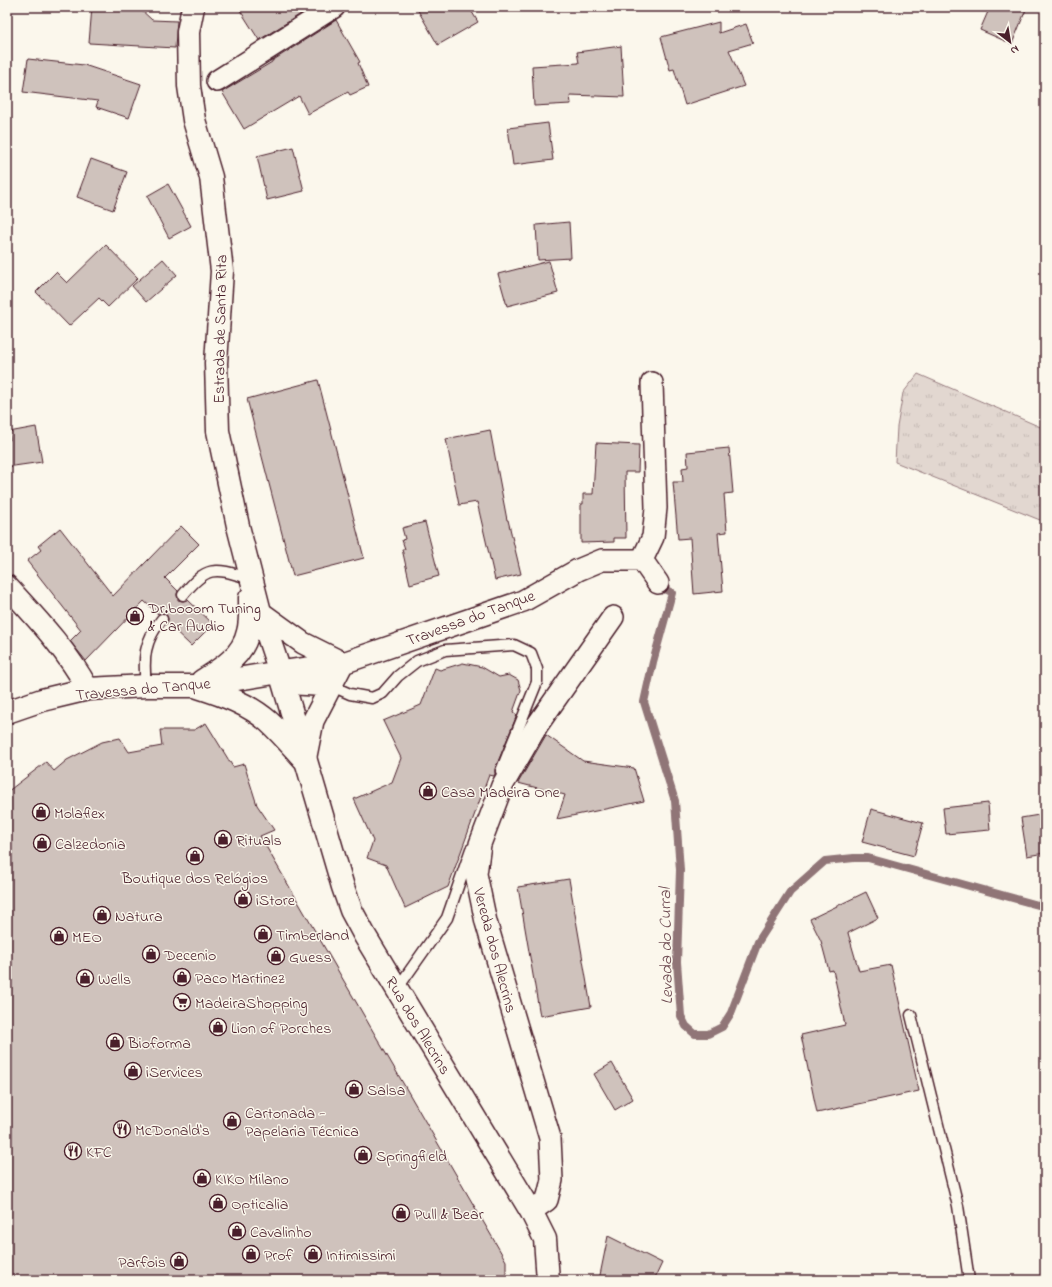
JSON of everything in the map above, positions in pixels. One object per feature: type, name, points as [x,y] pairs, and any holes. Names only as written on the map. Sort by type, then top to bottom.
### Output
[{"type":"street","name":"Estrada de Santa Rita","points":[[193,7],[188,32],[189,86],[194,120],[211,177],[222,271],[216,363],[218,430],[251,579],[260,612],[280,672]]},
{"type":"street","points":[[217,81],[334,7]]},
{"type":"street","points":[[652,383],[656,508],[653,537],[642,560],[658,583]]},
{"type":"street","name":"Travessa do Tanque","points":[[7,712],[42,700],[88,689],[146,686],[195,686],[343,663],[523,601],[578,570],[602,560],[642,560]]},
{"type":"street","name":"Estrada de Santa Rita","points":[[195,686],[228,664],[241,649],[248,632],[251,579]]},
{"type":"street","points":[[7,586],[54,637],[73,663],[88,689]]},
{"type":"street","points":[[260,612],[303,643],[343,663],[313,721],[305,760]]},
{"type":"street","name":"Vereda dos Alecrins","points":[[532,1211],[547,1200],[552,1180],[550,1138],[486,922],[476,874],[480,844],[502,786],[530,738],[613,617]]},
{"type":"street","points":[[280,672],[297,684],[332,686]]},
{"type":"street","name":"Rua dos Alecrins","points":[[280,672],[331,849],[352,910],[397,989],[532,1211],[545,1239],[548,1280]]},
{"type":"street","name":"Rua dos Alecrins","points":[[195,686],[228,697],[246,705],[269,722],[305,760]]},
{"type":"lane","points":[[182,595],[196,578],[210,570],[227,572],[251,579]]},
{"type":"lane","points":[[146,686],[144,668],[147,644],[153,630],[162,619]]},
{"type":"lane","points":[[332,686],[350,694],[372,698],[383,693],[398,676],[417,662],[445,650],[514,645],[531,653],[537,669],[537,682],[486,807],[447,918],[397,989]]},
{"type":"lane","points":[[911,1015],[958,1206],[969,1280]]},
{"type":"green space","points":[[918,374],[1045,429],[1045,522],[895,462],[897,427],[903,393]]},
{"type":"building","points":[[92,7],[138,7],[152,20],[177,21],[175,48],[89,43]]},
{"type":"building","points":[[238,7],[312,7],[259,40]]},
{"type":"building","points":[[416,7],[469,7],[478,22],[438,45]]},
{"type":"building","points":[[990,7],[1027,7],[1012,44],[980,30]]},
{"type":"building","points":[[336,20],[360,62],[358,63],[368,87],[350,95],[348,92],[308,114],[299,96],[244,129],[222,92],[272,62]]},
{"type":"building","points":[[719,22],[719,33],[746,24],[753,43],[729,50],[744,86],[685,105],[674,69],[670,70],[661,37]]},
{"type":"building","points":[[621,46],[624,97],[570,95],[571,104],[534,106],[532,66],[579,63],[577,52]]},
{"type":"building","points":[[28,59],[84,65],[141,84],[129,118],[96,107],[98,101],[23,92]]},
{"type":"building","points":[[548,123],[553,160],[513,165],[508,128]]},
{"type":"building","points":[[293,147],[304,191],[267,200],[257,156]]},
{"type":"building","points":[[91,159],[127,172],[113,210],[77,197]]},
{"type":"building","points":[[168,184],[191,226],[169,238],[147,196]]},
{"type":"building","points":[[569,222],[571,258],[538,260],[536,225]]},
{"type":"building","points":[[106,245],[138,278],[108,307],[99,298],[69,326],[36,292],[56,272],[67,283]]},
{"type":"building","points":[[163,259],[177,275],[146,302],[132,286]]},
{"type":"building","points":[[549,261],[558,293],[507,306],[498,274]]},
{"type":"building","points":[[318,380],[364,558],[293,576],[247,399]]},
{"type":"building","points":[[36,427],[42,462],[7,467],[7,441],[10,440],[9,432]]},
{"type":"building","points":[[490,430],[507,520],[521,574],[495,580],[477,502],[459,505],[446,439]]},
{"type":"building","points":[[596,443],[639,445],[638,472],[625,472],[626,538],[614,538],[614,542],[581,543],[581,504],[583,504],[583,494],[593,494]]},
{"type":"building","points":[[729,448],[733,493],[724,494],[727,532],[718,533],[723,591],[694,594],[690,538],[678,539],[673,482],[683,482],[682,468],[688,467],[687,452]]},
{"type":"building","points":[[425,522],[439,576],[410,584],[402,549],[405,549],[402,540],[405,539],[402,528]]},
{"type":"building","points":[[181,526],[199,544],[165,578],[178,591],[178,600],[188,600],[213,624],[191,646],[167,623],[168,619],[166,614],[158,614],[144,601],[86,661],[70,641],[81,630],[27,561],[41,550],[38,546],[60,528],[113,596]]},
{"type":"building","name":"Casa Madeira One","points":[[463,663],[482,667],[499,677],[509,675],[518,680],[521,690],[513,712],[517,715],[495,769],[495,774],[494,776],[489,775],[448,887],[405,908],[386,865],[367,858],[373,841],[354,799],[392,782],[401,758],[383,721],[421,705],[435,668],[440,670]]},
{"type":"building","name":"MadeiraShopping","points":[[206,723],[233,767],[244,764],[257,805],[274,830],[260,836],[506,1261],[506,1280],[7,1280],[7,792],[46,762],[54,771],[67,760],[102,742],[120,738],[129,752],[162,746],[160,730],[194,730]]},
{"type":"building","points":[[546,735],[583,761],[634,768],[644,801],[557,819],[565,795],[518,783]]},
{"type":"building","points":[[988,803],[990,830],[946,834],[943,808]]},
{"type":"building","points":[[871,809],[923,823],[914,856],[862,842]]},
{"type":"building","points":[[1045,814],[1045,853],[1027,856],[1021,818]]},
{"type":"building","points":[[569,879],[591,1007],[540,1016],[518,887]]},
{"type":"building","points":[[866,892],[878,918],[848,933],[859,971],[891,965],[919,1091],[817,1113],[801,1035],[845,1025],[833,970],[829,971],[821,941],[810,919]]},
{"type":"building","points":[[612,1063],[633,1099],[615,1110],[594,1074]]},
{"type":"building","points":[[608,1236],[662,1263],[654,1280],[599,1280]]},
{"type":"waterway","name":"Levada do Curral","points":[[657,585],[672,593],[653,662],[644,702],[675,801],[680,870],[677,962],[681,1016],[686,1026],[695,1034],[708,1034],[722,1027],[731,1013],[758,942],[790,892],[825,861],[868,858],[1038,905],[1045,905]]},
{"type":"place","name":"Dr.booom Tuning & Car Audio","points":[[135,616]]},
{"type":"place","name":"Casa Madeira One","points":[[428,791]]},
{"type":"place","name":"Molaflex","points":[[41,812]]},
{"type":"place","name":"Rituals","points":[[223,839]]},
{"type":"place","name":"Calzedonia","points":[[42,843]]},
{"type":"place","name":"Boutique dos Relógios","points":[[195,856]]},
{"type":"place","name":"iStore","points":[[243,899]]},
{"type":"place","name":"Natura","points":[[102,915]]},
{"type":"place","name":"Timberland","points":[[263,934]]},
{"type":"place","name":"MEO","points":[[59,936]]},
{"type":"place","name":"Decenio","points":[[151,954]]},
{"type":"place","name":"Guess","points":[[276,956]]},
{"type":"place","name":"Paco Martinez","points":[[182,977]]},
{"type":"place","name":"Wells","points":[[85,978]]},
{"type":"place","name":"MadeiraShopping","points":[[182,1002]]},
{"type":"place","name":"Lion of Porches","points":[[218,1027]]},
{"type":"place","name":"Bioforma","points":[[115,1042]]},
{"type":"place","name":"iServices","points":[[133,1071]]},
{"type":"place","name":"Salsa","points":[[354,1089]]},
{"type":"place","name":"Cartonada - Papelaria Técnica","points":[[232,1121]]},
{"type":"place","name":"McDonald's","points":[[122,1129]]},
{"type":"place","name":"KFC","points":[[73,1151]]},
{"type":"place","name":"Springfield","points":[[363,1155]]},
{"type":"place","name":"KIKO Milano","points":[[202,1178]]},
{"type":"place","name":"Opticalia","points":[[218,1203]]},
{"type":"place","name":"Pull & Bear","points":[[401,1213]]},
{"type":"place","name":"Cavalinho","points":[[237,1231]]},
{"type":"place","name":"Prof","points":[[251,1254]]},
{"type":"place","name":"Intimissimi","points":[[313,1254]]},
{"type":"place","name":"Parfois","points":[[179,1261]]}]
